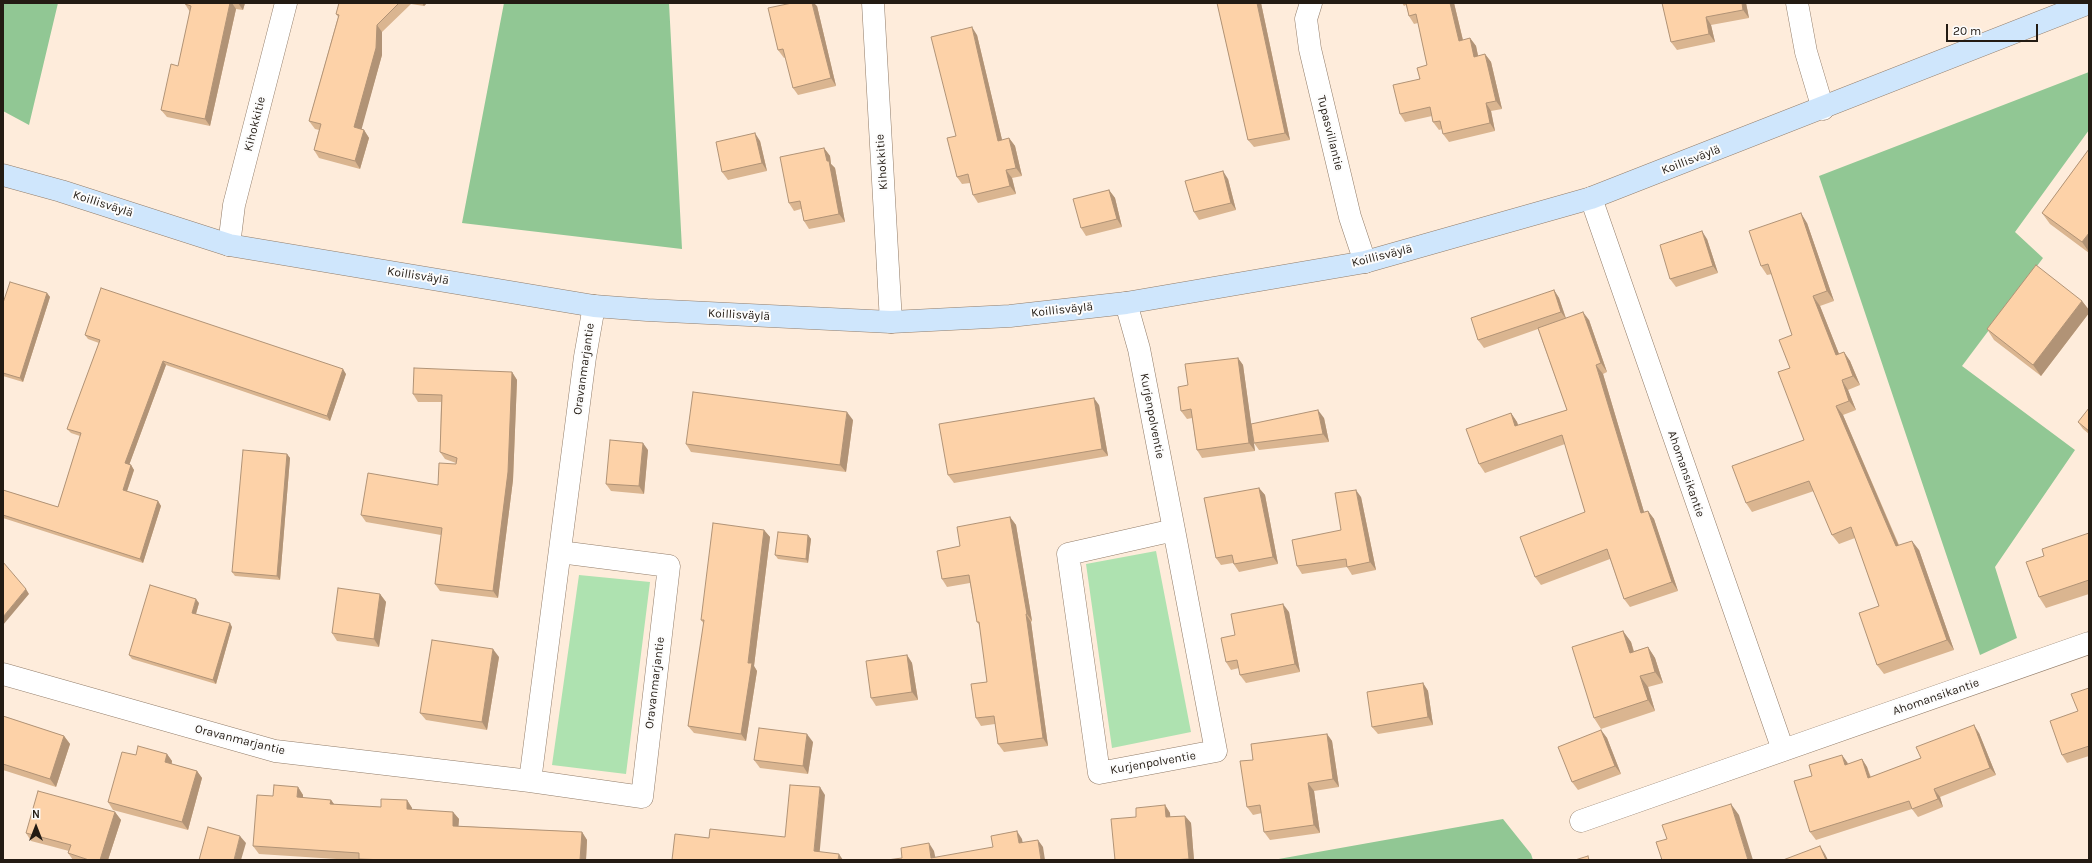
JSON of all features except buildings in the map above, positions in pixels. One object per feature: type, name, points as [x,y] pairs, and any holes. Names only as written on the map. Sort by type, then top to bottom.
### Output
[{"type":"street","name":"Kihokkitie","points":[[229,245],[234,205],[286,3]]},
{"type":"street","name":"Kihokkitie","points":[[873,3],[891,322]]},
{"type":"street","name":"Tupasvillantie","points":[[1310,3],[1306,18],[1310,49],[1350,217],[1365,262]]},
{"type":"street","points":[[1797,3],[1806,52],[1823,109]]},
{"type":"street","name":"Koillisväylä","points":[[3,175],[61,191],[229,245],[594,306],[891,322],[1010,316],[1126,303],[1365,262],[1591,198],[1823,109],[2089,3]]},
{"type":"street","name":"Ahomansikantie","points":[[1591,198],[1783,750]]},
{"type":"street","name":"Kurjenpolventie","points":[[1126,303],[1139,348],[1174,530],[1216,751],[1099,773],[1068,554],[1174,530]]},
{"type":"street","name":"Oravanmarjantie","points":[[530,781],[585,357],[594,306]]},
{"type":"street","name":"Oravanmarjantie","points":[[3,674],[275,751],[530,781],[642,797],[669,566],[560,552]]},
{"type":"street","name":"Ahomansikantie","points":[[1581,821],[2089,643]]},
{"type":"green space","points":[[3,3],[58,3],[29,125],[3,111]]},
{"type":"green space","points":[[504,3],[669,3],[682,249],[462,223]]},
{"type":"green space","points":[[2089,72],[2089,130],[2015,232],[2043,258],[1962,366],[2075,450],[1995,567],[2017,638],[1980,655],[1819,176]]},
{"type":"green space","points":[[1156,551],[1191,732],[1112,748],[1086,564]]},
{"type":"green space","points":[[579,575],[650,582],[626,774],[552,765]]},
{"type":"green space","points":[[1503,819],[1531,854],[1533,860],[1273,860]]}]
